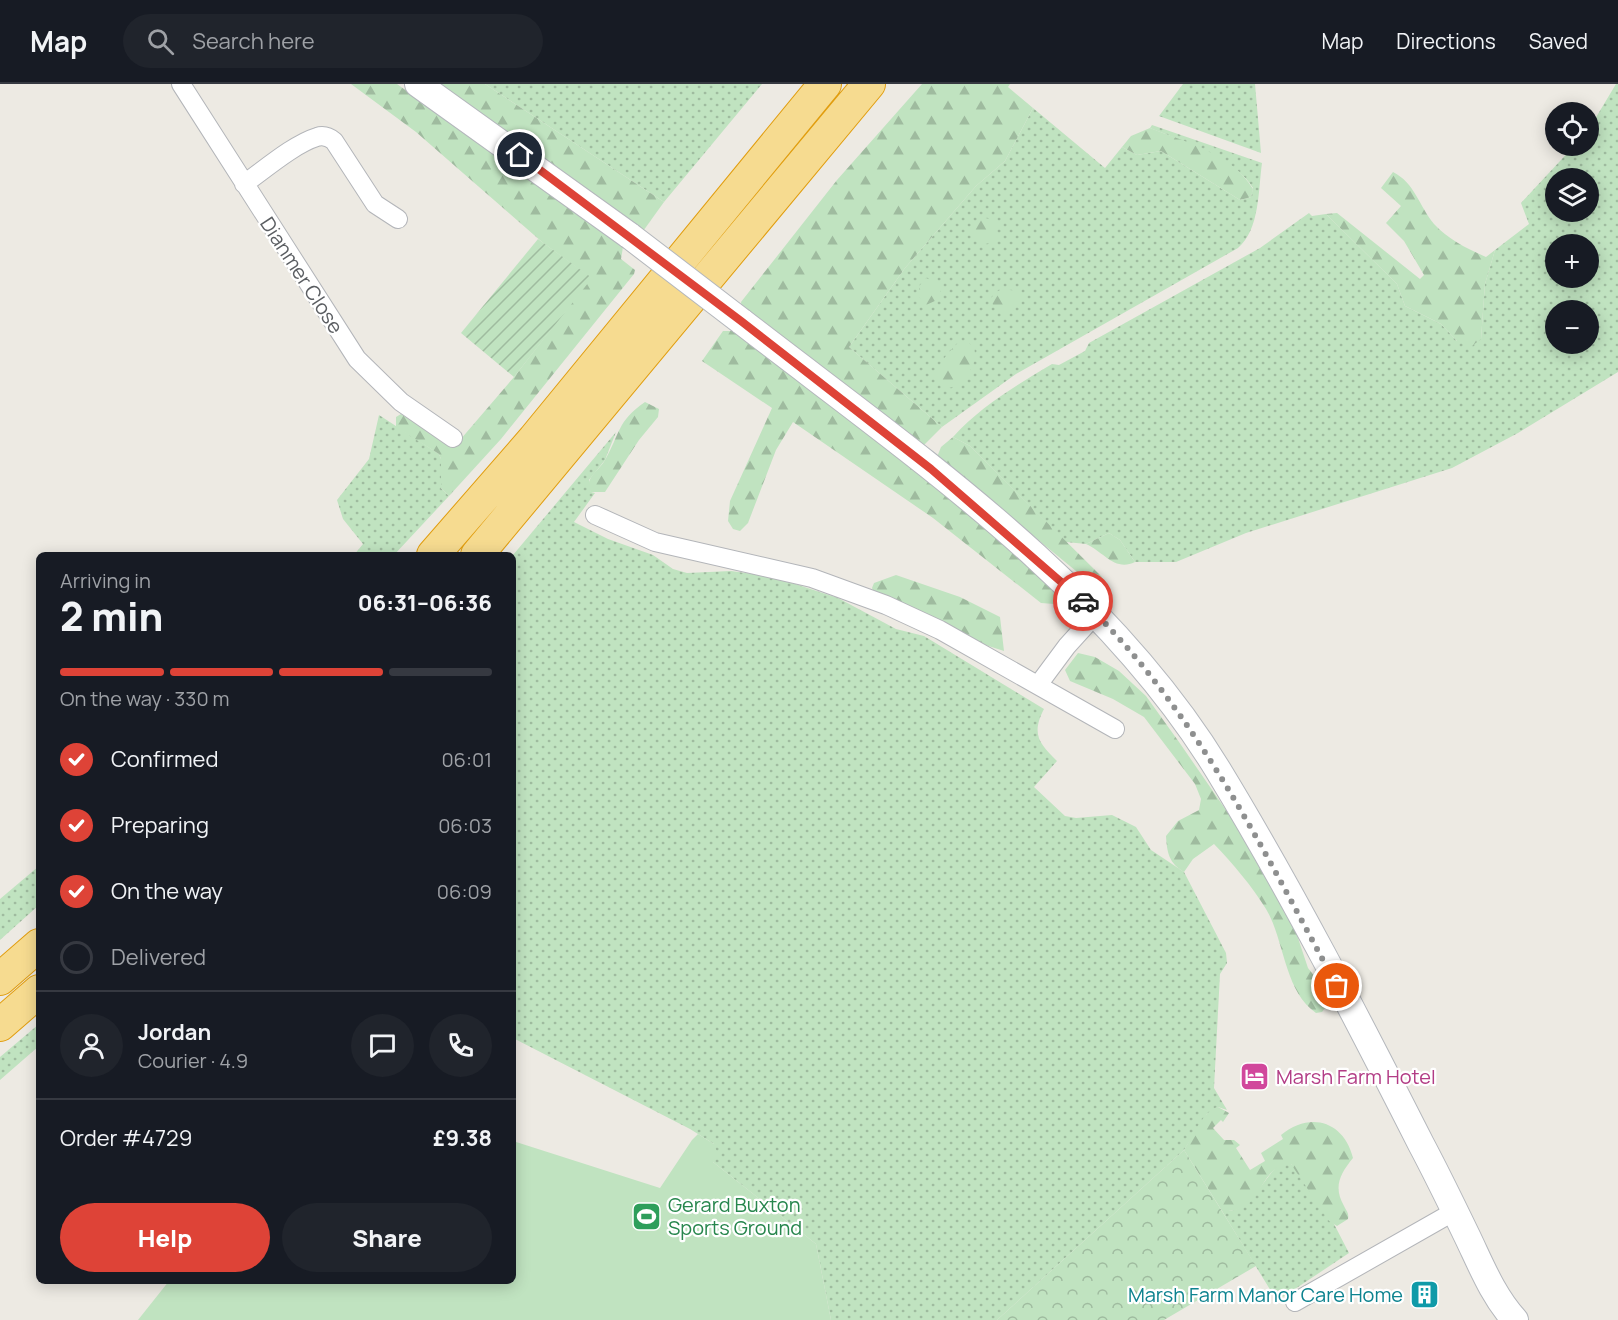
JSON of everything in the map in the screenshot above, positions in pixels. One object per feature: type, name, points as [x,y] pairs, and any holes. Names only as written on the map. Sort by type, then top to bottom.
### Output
[{"type":"highway","points":[[436,552],[534,439],[825,84]]},
{"type":"highway","points":[[479,552],[869,84]]},
{"type":"highway","points":[[0,979],[36,948]]},
{"type":"highway","points":[[0,1024],[36,994]]},
{"type":"street","name":"Dianmer Close","points":[[181,84],[357,359],[401,402],[453,438]]},
{"type":"street","points":[[418,84],[630,236],[941,477],[1096,614],[1147,671],[1218,770],[1314,940],[1455,1211],[1484,1274],[1515,1320]]},
{"type":"street","points":[[244,183],[304,143],[325,136],[334,141],[375,204],[398,219]]},
{"type":"street","points":[[595,515],[655,542],[843,588],[927,624],[1115,729]]},
{"type":"street","points":[[1038,685],[1067,646],[1096,614]]},
{"type":"street","points":[[1295,1302],[1455,1211]]},
{"type":"street","points":[[1484,1274],[1490,1320]]},
{"type":"green space","points":[[351,84],[397,84],[623,247],[621,259],[635,270],[501,439],[449,496],[441,488],[439,454],[396,427],[396,417],[401,414],[454,447],[514,377],[591,278],[542,242],[416,132]]},
{"type":"green space","points":[[428,84],[485,84],[664,202],[641,234]]},
{"type":"green space","points":[[485,84],[762,84],[664,202]]},
{"type":"green space","points":[[922,84],[1010,84],[1008,87],[1033,108],[1005,161],[976,186],[905,268],[849,347],[942,427],[924,445],[910,438],[742,312],[741,302],[837,180]]},
{"type":"green space","points":[[1183,84],[1255,84],[1261,153],[1159,116]]},
{"type":"green space","points":[[1618,84],[1618,372],[1518,433],[1452,468],[1246,533],[1176,562],[1135,562],[1120,540],[1109,533],[1086,544],[1066,542],[970,446],[953,437],[987,406],[1026,380],[1052,364],[1059,365],[1085,351],[1089,343],[1260,248],[1309,213],[1312,216],[1326,214],[1397,284],[1405,306],[1441,324],[1457,341],[1481,339],[1485,284],[1495,250],[1529,224],[1521,203],[1545,177],[1545,222],[1599,222],[1599,168],[1554,168],[1565,156],[1599,156],[1599,112]]},
{"type":"green space","points":[[1033,108],[1105,168],[1122,147],[1137,155],[1161,151],[1240,200],[1251,197],[1253,188],[1234,168],[1207,152],[1150,128],[1152,125],[1262,163],[1254,220],[1245,240],[1238,248],[1016,374],[942,427],[849,347],[905,268],[976,186],[1005,161]]},
{"type":"green space","points":[[1150,128],[1193,144],[1221,158],[1244,177],[1253,189],[1251,197],[1240,200],[1161,151],[1137,155],[1122,147],[1131,136]]},
{"type":"green space","points":[[1393,172],[1407,182],[1434,224],[1446,235],[1486,257],[1495,250],[1485,284],[1481,339],[1472,346],[1457,341],[1441,324],[1405,306],[1397,284],[1326,214],[1337,213],[1420,279],[1424,275],[1404,241],[1386,223],[1401,206],[1381,188]]},
{"type":"green space","points":[[984,218],[993,222],[997,231],[993,240],[984,244],[975,240],[971,231],[975,222]]},
{"type":"green space","points":[[538,239],[592,278],[514,377],[461,333]]},
{"type":"green space","points":[[926,278],[943,285],[937,300],[926,305],[918,296],[920,285]]},
{"type":"green space","points":[[1002,289],[1019,291],[1021,295],[1014,310],[1006,314],[997,310],[990,301],[994,293]]},
{"type":"green space","points":[[723,331],[732,331],[958,503],[1056,590],[1060,598],[1054,604],[1041,603],[933,518],[793,422],[776,450],[748,523],[740,531],[733,529],[728,521],[730,501],[772,408],[702,361]]},
{"type":"green space","points":[[960,341],[966,341],[974,347],[974,361],[962,381],[949,388],[942,388],[935,378],[936,373]]},
{"type":"green space","points":[[645,402],[659,409],[658,417],[639,440],[605,492],[591,492],[590,479],[605,460],[620,428],[629,415]]},
{"type":"green space","points":[[379,415],[439,454],[441,459],[441,488],[449,496],[397,552],[356,552],[363,544],[343,519],[337,500],[369,459]]},
{"type":"green space","points":[[616,432],[605,460],[589,480],[591,492],[595,493],[574,522],[608,539],[653,555],[673,569],[687,573],[731,571],[774,577],[838,598],[896,629],[924,636],[1044,709],[1038,725],[1039,738],[1057,761],[1034,787],[1065,816],[1076,818],[1112,815],[1136,827],[1151,850],[1184,872],[1226,953],[1227,963],[1220,974],[1214,1088],[1227,1110],[1218,1107],[1207,1114],[1184,1150],[997,1320],[831,1320],[816,1244],[713,1162],[714,1144],[690,1129],[516,1040],[516,552]]},
{"type":"green space","points":[[953,437],[970,446],[1101,576],[1109,588],[1104,594],[937,457],[941,447]]},
{"type":"green space","points":[[1109,533],[1120,540],[1135,562],[1121,565],[1115,563],[1086,544]]},
{"type":"green space","points":[[896,575],[960,597],[1000,617],[1004,651],[976,642],[874,593],[872,588],[874,583]]},
{"type":"green space","points":[[1078,653],[1095,657],[1119,671],[1146,696],[1248,842],[1294,926],[1308,968],[1327,992],[1328,1004],[1322,1012],[1316,1013],[1305,1004],[1297,992],[1266,909],[1242,875],[1214,844],[1193,859],[1184,872],[1172,861],[1166,836],[1178,821],[1199,810],[1201,799],[1195,784],[1144,717],[1113,699],[1070,681],[1065,670]]},
{"type":"green space","points":[[36,869],[36,908],[0,940],[0,899]]},
{"type":"green space","points":[[36,1027],[36,1049],[0,1080],[0,1057]]},
{"type":"green space","points":[[1218,1107],[1229,1113],[1223,1122],[1221,1120],[1213,1128],[1224,1140],[1234,1140],[1240,1145],[1236,1148],[1250,1170],[1265,1161],[1261,1153],[1283,1139],[1281,1135],[1292,1128],[1303,1123],[1314,1122],[1334,1128],[1349,1145],[1353,1158],[1342,1175],[1339,1187],[1341,1199],[1348,1212],[1348,1219],[1337,1226],[1329,1221],[1291,1164],[1280,1166],[1272,1172],[1247,1205],[1236,1210],[1222,1211],[1184,1150],[1203,1118]]},
{"type":"green space","name":"Gerard Buxton Sports Ground","points":[[698,1134],[714,1144],[717,1152],[713,1162],[816,1244],[831,1320],[138,1320],[167,1284],[516,1284],[516,1142],[660,1188]]},
{"type":"green space","points":[[1184,1150],[1256,1266],[1164,1320],[997,1320]]},
{"type":"green space","points":[[1280,1164],[1291,1164],[1298,1171],[1334,1224],[1349,1253],[1277,1301],[1222,1211],[1233,1210],[1249,1201]]},
{"type":"way so far","points":[[1083,601],[1141,663],[1198,739],[1254,831],[1337,986]]},
{"type":"place","name":"Marsh Farm Hotel","points":[[1255,1076]]},
{"type":"place","name":"Gerard Buxton Sports Ground","points":[[647,1216]]},
{"type":"place","name":"Marsh Farm Manor Care Home","points":[[1424,1294]]},
{"type":"route","points":[[520,155],[630,236],[931,469],[1083,601]]}]
